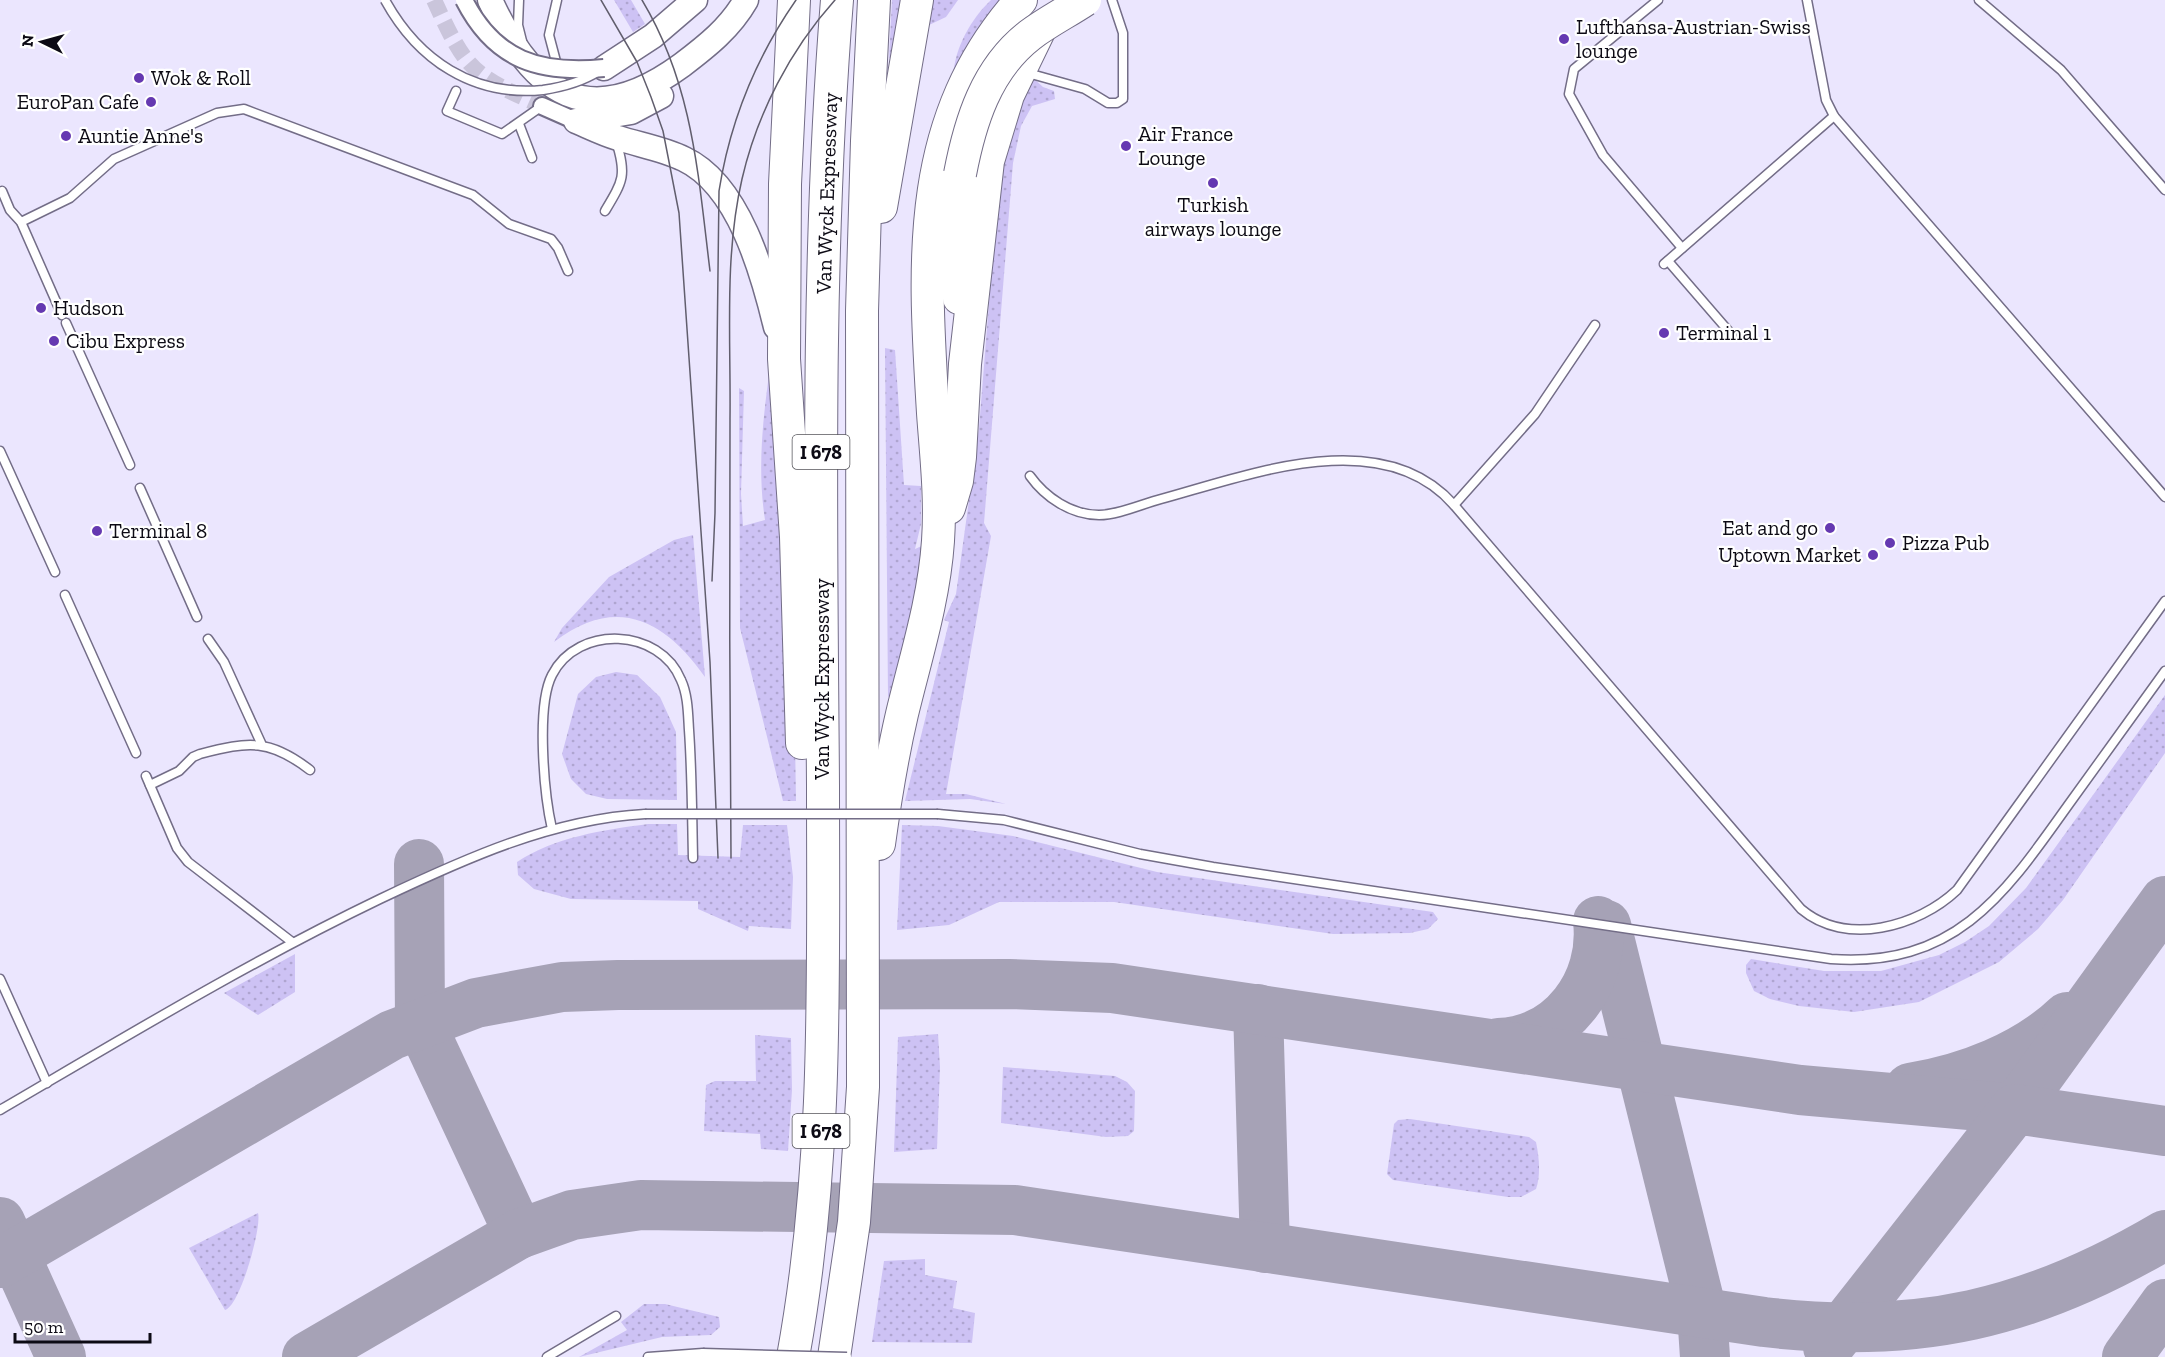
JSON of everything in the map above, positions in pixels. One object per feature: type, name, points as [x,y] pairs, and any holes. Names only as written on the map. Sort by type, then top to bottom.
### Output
[{"type":"highway","points":[[794,0],[785,184],[784,359],[796,537],[805,871],[823,904]]},
{"type":"highway","name":"Van Wyck Expressway","points":[[793,1357],[808,1266],[821,1135],[823,300],[829,114],[837,0]]},
{"type":"highway","name":"Van Wyck Expressway","points":[[834,1357],[850,1254],[859,1164],[863,1086],[862,311],[874,0]]},
{"type":"highway","points":[[862,311],[917,0]]},
{"type":"highway","points":[[863,921],[900,726],[927,620],[938,541],[938,483],[927,295],[934,187],[945,135],[957,98],[990,38],[1021,0]]},
{"type":"highway","points":[[938,541],[957,481],[965,364],[985,180],[1000,116],[1018,71],[1038,32],[1064,0]]},
{"type":"highway","points":[[965,364],[955,245],[960,174],[975,117],[998,69],[1030,34],[1085,0]]},
{"type":"street","points":[[465,0],[485,33],[520,59],[553,69],[604,68],[653,36],[695,0]]},
{"type":"street","points":[[490,0],[511,42],[531,68],[560,91],[592,99],[616,99],[640,92],[710,44]]},
{"type":"street","points":[[576,121],[616,117],[647,105],[667,92],[746,0]]},
{"type":"street","points":[[542,106],[615,137],[684,159],[697,166],[715,184],[752,246],[764,277],[784,359]]},
{"type":"lane","points":[[385,0],[408,36],[430,57],[455,75],[481,86],[520,91],[555,88],[589,78],[604,68]]},
{"type":"lane","points":[[519,0],[518,25],[531,68]]},
{"type":"lane","points":[[556,0],[552,10],[549,35],[555,61],[566,82],[592,99]]},
{"type":"lane","points":[[1018,71],[1085,89],[1108,103],[1117,103],[1124,99],[1123,33],[1112,0]]},
{"type":"lane","points":[[1658,0],[1574,69],[1569,94],[1603,155],[1682,248]]},
{"type":"lane","points":[[1807,0],[1826,100],[1834,116],[2165,497]]},
{"type":"lane","points":[[1979,0],[2061,70],[2165,190]]},
{"type":"lane","points":[[456,92],[447,111],[502,134],[542,106]]},
{"type":"lane","points":[[21,222],[70,198],[114,159],[217,113],[244,109],[473,195],[509,224],[551,239],[558,248],[568,271]]},
{"type":"lane","points":[[1732,335],[1666,262],[1834,116]]},
{"type":"lane","points":[[519,124],[532,158]]},
{"type":"lane","points":[[605,211],[619,188],[624,174],[615,137]]},
{"type":"lane","points":[[2,191],[10,210],[21,222],[130,465]]},
{"type":"lane","points":[[1454,505],[1535,414],[1595,325]]},
{"type":"lane","points":[[0,451],[55,572]]},
{"type":"lane","points":[[1030,476],[1053,500],[1072,509],[1099,515],[1290,465],[1362,462],[1405,470],[1436,487],[1454,505],[1801,909],[1820,923],[1839,929],[1874,928],[1902,922],[1932,910],[1957,890],[2165,602]]},
{"type":"lane","points":[[140,489],[198,617]]},
{"type":"lane","points":[[65,595],[136,753]]},
{"type":"lane","points":[[552,829],[546,796],[544,720],[546,690],[551,676],[567,655],[588,643],[613,638],[626,639],[659,652],[673,665],[683,683],[690,755],[693,858]]},
{"type":"lane","points":[[208,639],[224,662],[261,743]]},
{"type":"lane","points":[[0,1110],[292,942],[419,881],[552,829],[596,818],[645,814],[938,814],[1005,819],[1140,854],[1213,867],[1821,957],[1869,959],[1908,952],[1935,942],[1961,928],[1989,906],[2031,858],[2165,671]]},
{"type":"lane","points":[[150,785],[179,771],[193,757],[200,754],[261,743],[287,752],[310,770]]},
{"type":"lane","points":[[146,776],[177,848],[188,861],[292,942]]},
{"type":"lane","points":[[0,979],[47,1083]]},
{"type":"lane","points":[[547,1357],[616,1316]]},
{"type":"lane","points":[[648,1357],[703,1353],[847,1357]]},
{"type":"shaded area","points":[[614,0],[631,0],[645,24],[633,32]]},
{"type":"shaded area","points":[[892,0],[904,0],[893,57],[889,58]]},
{"type":"shaded area","points":[[931,0],[958,0],[946,17],[927,26]]},
{"type":"shaded area","points":[[991,0],[1003,0],[953,76],[954,65],[965,34]]},
{"type":"shaded area","points":[[1031,76],[1043,87],[1054,91],[1055,99],[1032,106],[1021,126],[1013,163],[984,523],[991,536],[946,794],[966,794],[1006,804],[970,799],[905,801],[949,622],[944,620],[956,594],[979,428],[998,190],[1010,126]]},
{"type":"shaded area","points":[[885,348],[895,350],[904,485],[921,486],[921,524],[915,549],[926,544],[918,601],[891,700],[888,696]]},
{"type":"shaded area","points":[[770,367],[792,550],[796,801],[783,801],[740,628],[739,388],[744,391],[741,494],[743,526],[765,520],[761,462]]},
{"type":"shaded area","points":[[693,535],[705,677],[673,640],[656,628],[637,620],[618,617],[598,619],[554,642],[562,628],[609,577],[674,540]]},
{"type":"shaded area","points":[[616,672],[637,675],[660,697],[676,732],[677,800],[607,799],[586,794],[571,779],[562,754],[578,694],[596,677]]},
{"type":"shaded area","points":[[2165,695],[2165,753],[2063,900],[2038,929],[1999,962],[1919,1002],[1854,1012],[1799,1006],[1770,999],[1754,991],[1746,973],[1746,965],[1751,959],[1824,971],[1881,971],[1939,955],[1989,926],[2026,888]]},
{"type":"shaded area","points":[[648,824],[677,824],[678,855],[740,857],[743,825],[787,825],[793,877],[791,929],[749,926],[748,931],[698,909],[698,901],[571,899],[534,889],[518,875],[517,862],[547,846],[597,832]]},
{"type":"shaded area","points":[[902,825],[938,826],[1013,836],[1157,872],[1433,912],[1438,919],[1428,929],[1410,933],[1333,934],[1114,902],[999,902],[949,925],[897,930]]},
{"type":"shaded area","points":[[295,954],[295,992],[258,1015],[224,993]]},
{"type":"shaded area","points":[[938,1034],[940,1067],[937,1149],[894,1152],[898,1037]]},
{"type":"shaded area","points":[[755,1035],[791,1038],[792,1090],[788,1151],[761,1149],[760,1134],[704,1131],[706,1085],[715,1081],[756,1081]]},
{"type":"shaded area","points":[[1003,1067],[1115,1076],[1127,1082],[1135,1091],[1134,1131],[1128,1136],[1106,1137],[1001,1123]]},
{"type":"shaded area","points":[[1410,1119],[1529,1137],[1536,1142],[1538,1153],[1539,1172],[1536,1189],[1521,1197],[1508,1197],[1393,1180],[1387,1174],[1394,1124],[1398,1120]]},
{"type":"shaded area","points":[[258,1213],[257,1234],[249,1265],[237,1295],[225,1310],[189,1248]]},
{"type":"shaded area","points":[[925,1259],[925,1275],[957,1281],[953,1308],[975,1313],[972,1343],[872,1342],[884,1261]]},
{"type":"shaded area","points":[[644,1304],[665,1304],[719,1317],[720,1327],[711,1335],[662,1337],[579,1357],[627,1330],[621,1322]]},
{"type":"taxiway","points":[[419,864],[420,1022],[519,1234]]},
{"type":"taxiway","points":[[0,1263],[392,1035],[476,1003],[562,987],[1009,984],[1112,988],[1800,1090],[2015,1109],[2165,901]]},
{"type":"taxiway","points":[[1498,1043],[1521,1040],[1542,1032],[1560,1020],[1575,1004],[1594,966],[1598,944],[1598,921]]},
{"type":"taxiway","points":[[1606,925],[1702,1312],[1705,1357]]},
{"type":"taxiway","points":[[1258,1009],[1265,1248]]},
{"type":"taxiway","points":[[1910,1088],[1952,1079],[1994,1064],[2033,1043],[2067,1017]]},
{"type":"taxiway","points":[[1828,1347],[2015,1109],[2165,1131]]},
{"type":"taxiway","points":[[307,1357],[519,1234],[572,1215],[641,1205],[1015,1210],[1764,1322],[1820,1327],[1873,1327],[1923,1323],[1972,1315],[2020,1302],[2067,1284],[2116,1262],[2165,1235]]},
{"type":"taxiway","points":[[0,1222],[61,1357]]},
{"type":"taxiway","points":[[2127,1357],[2165,1304]]},
{"type":"tunnel","points":[[434,0],[455,42],[474,68],[500,86],[542,106]]},
{"type":"tram line","points":[[601,0],[637,62],[651,97],[663,131],[679,213],[710,662],[718,858]]},
{"type":"tram line","points":[[642,0],[659,32],[683,98],[697,165],[710,271]]},
{"type":"tram line","points":[[712,581],[719,191],[730,140],[746,91],[768,45],[796,0]]},
{"type":"tram line","points":[[731,858],[729,328],[736,208],[748,155],[766,107],[790,61],[835,0]]},
{"type":"place","name":"Lufthansa-Austrian-Swiss lounge","points":[[1564,39]]},
{"type":"place","name":"Wok & Roll","points":[[139,78]]},
{"type":"place","name":"EuroPan Cafe","points":[[151,102]]},
{"type":"place","name":"Auntie Anne's","points":[[66,136]]},
{"type":"place","name":"Air France Lounge","points":[[1126,146]]},
{"type":"place","name":"Turkish airways lounge","points":[[1213,183]]},
{"type":"place","name":"Hudson","points":[[41,308]]},
{"type":"place","name":"Terminal 1","points":[[1664,333]]},
{"type":"place","name":"Cibu Express","points":[[54,341]]},
{"type":"place","name":"Eat and go","points":[[1830,528]]},
{"type":"place","name":"Terminal 8","points":[[97,531]]},
{"type":"place","name":"Pizza Pub","points":[[1890,543]]},
{"type":"place","name":"Uptown Market","points":[[1873,555]]}]
